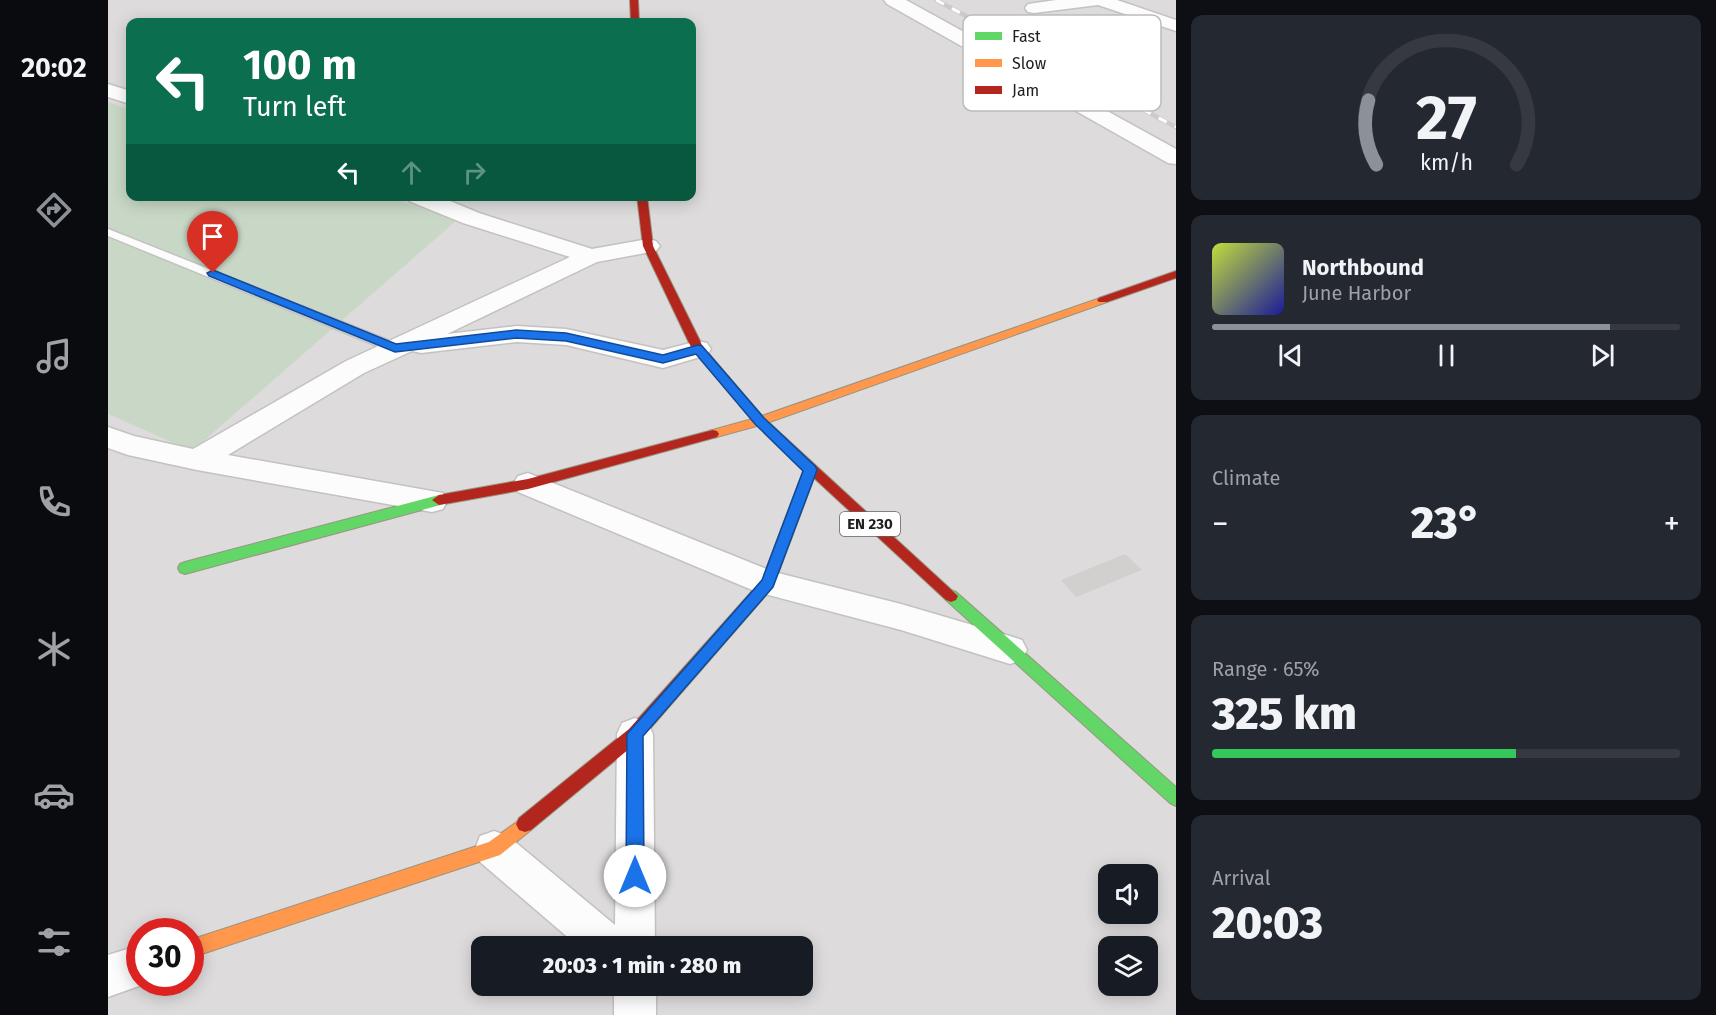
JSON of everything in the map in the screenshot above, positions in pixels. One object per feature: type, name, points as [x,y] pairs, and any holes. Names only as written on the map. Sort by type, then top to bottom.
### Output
[{"type":"street","points":[[634,0],[635,18]]},
{"type":"street","points":[[892,0],[963,40]]},
{"type":"street","points":[[1034,8],[1100,0],[1144,15]]},
{"type":"street","points":[[1161,21],[1176,26]]},
{"type":"street","points":[[108,90],[126,97]]},
{"type":"street","points":[[1092,111],[1176,158]]},
{"type":"street","points":[[429,201],[471,218],[591,256]]},
{"type":"street","name":"EN 230","points":[[643,201],[648,246],[698,349],[760,421],[810,470],[1176,798]]},
{"type":"street","points":[[197,460],[355,367],[395,348],[591,256],[648,246]]},
{"type":"street","points":[[185,568],[432,501],[528,484],[760,421],[1175,276]]},
{"type":"street","points":[[395,348],[516,334],[566,337],[663,359],[698,349]]},
{"type":"street","points":[[108,436],[128,445],[197,460],[432,501]]},
{"type":"street","points":[[204,944],[494,849],[635,734],[768,583],[810,470]]},
{"type":"street","points":[[528,484],[768,583],[901,617],[1010,650]]},
{"type":"street","points":[[635,734],[635,936]]},
{"type":"street","points":[[494,849],[596,936]]},
{"type":"street","points":[[108,976],[126,970]]},
{"type":"street","points":[[635,996],[635,1015]]},
{"type":"lane","points":[[108,231],[395,348]]},
{"type":"shaded area","points":[[108,0],[1176,0],[1176,1015],[108,1015]]},
{"type":"green space","points":[[108,102],[126,109],[126,201],[400,201],[457,220],[192,451],[108,414]]},
{"type":"building","points":[[1125,554],[1142,570],[1076,597],[1061,580]]},
{"type":"railway","points":[[936,0],[964,15]]},
{"type":"railway","points":[[1146,111],[1176,127]]},
{"type":"traffic: fast","points":[[185,568],[439,500]]},
{"type":"traffic: fast","points":[[951,596],[1176,798]]},
{"type":"traffic: slow","points":[[713,434],[760,421],[1103,300]]},
{"type":"traffic: slow","points":[[204,944],[494,849],[525,824]]},
{"type":"traffic: jam","points":[[634,0],[635,18]]},
{"type":"traffic: jam","points":[[643,201],[648,246],[698,349],[760,421],[951,596]]},
{"type":"traffic: jam","points":[[1103,300],[1176,274]]},
{"type":"traffic: jam","points":[[439,500],[528,484],[713,434]]},
{"type":"traffic: jam","points":[[525,824],[635,734],[768,583],[810,470]]},
{"type":"route","points":[[213,273],[395,348],[516,334],[566,337],[663,359],[698,349],[760,421],[810,470],[768,583],[635,734],[635,876]]}]
